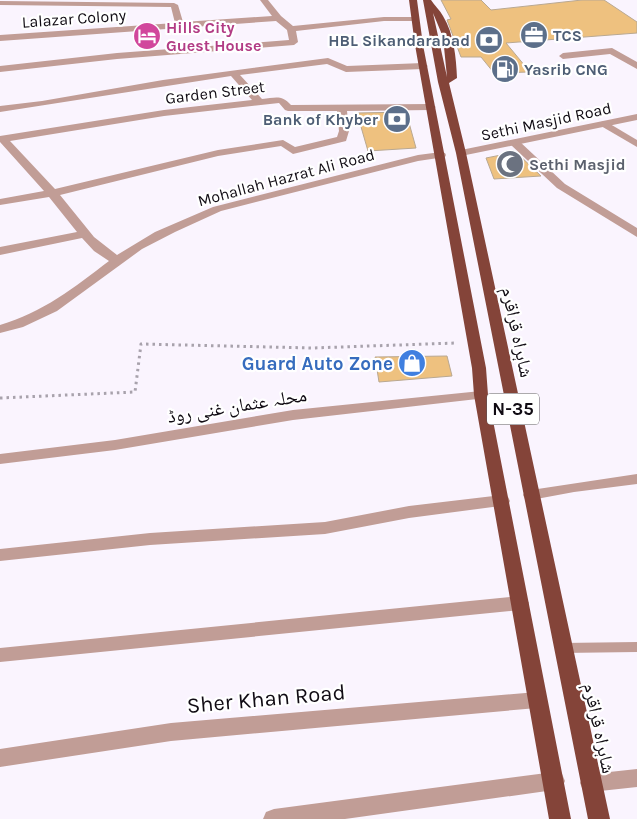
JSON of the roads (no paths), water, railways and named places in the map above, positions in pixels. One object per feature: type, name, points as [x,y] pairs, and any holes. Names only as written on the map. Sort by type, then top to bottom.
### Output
[{"type":"highway","name":"N-35","points":[[422,1],[415,19],[441,155],[474,343],[481,395],[560,819]]},
{"type":"highway","name":"شاہراہ قراقرم","points":[[422,1],[461,153],[562,648],[599,819]]},
{"type":"highway","points":[[422,1],[437,9],[448,39],[452,78],[443,82]]},
{"type":"highway","points":[[419,41],[434,42]]},
{"type":"street","points":[[0,69],[117,56],[294,42],[291,29],[278,18],[264,0]]},
{"type":"street","name":"Lalazar Colony","points":[[0,2],[174,5],[180,26]]},
{"type":"street","name":"Lalazar Colony","points":[[0,38],[278,18]]},
{"type":"street","points":[[291,29],[384,19],[415,19]]},
{"type":"street","points":[[563,56],[612,51],[637,66]]},
{"type":"street","points":[[0,109],[42,104],[163,83],[328,61],[346,69],[423,66]]},
{"type":"street","points":[[233,73],[259,102]]},
{"type":"street","name":"Garden Street","points":[[2,139],[164,113],[282,100],[288,108],[431,107]]},
{"type":"street","points":[[0,202],[53,193],[248,147],[283,143],[293,151],[342,139],[344,131],[342,107]]},
{"type":"street","name":"Sethi Masjid Road","points":[[461,153],[637,117]]},
{"type":"street","points":[[605,124],[637,144]]},
{"type":"street","points":[[2,139],[53,193],[86,234],[108,256],[118,261]]},
{"type":"street","points":[[515,143],[561,186],[637,233]]},
{"type":"street","name":"Mohallah Hazrat Ali Road","points":[[0,329],[29,319],[72,296],[129,252],[169,231],[217,210],[418,158],[441,155]]},
{"type":"street","points":[[0,251],[86,234]]},
{"type":"street","name":"محلہ عثمان غنی روڈ","points":[[0,459],[114,445],[293,415],[481,395]]},
{"type":"street","points":[[531,495],[582,486],[637,480]]},
{"type":"street","points":[[0,555],[150,539],[325,528],[409,512],[502,501]]},
{"type":"street","points":[[0,655],[520,603]]},
{"type":"street","name":"Sher Khan Road","points":[[0,758],[171,732],[538,700]]},
{"type":"street","points":[[591,783],[637,778]]},
{"type":"street","points":[[274,819],[554,781]]},
{"type":"lane","points":[[562,648],[637,647]]},
{"type":"place","name":"TCS","points":[[534,35]]},
{"type":"place","name":"Hills City Guest House","points":[[147,36]]},
{"type":"place","name":"HBL Sikandarabad","points":[[489,40]]},
{"type":"place","name":"Yasrib CNG","points":[[505,69]]},
{"type":"place","name":"Bank of Khyber","points":[[397,119]]},
{"type":"place","name":"Sethi Masjid","points":[[510,164]]},
{"type":"place","name":"Guard Auto Zone","points":[[412,363]]}]
